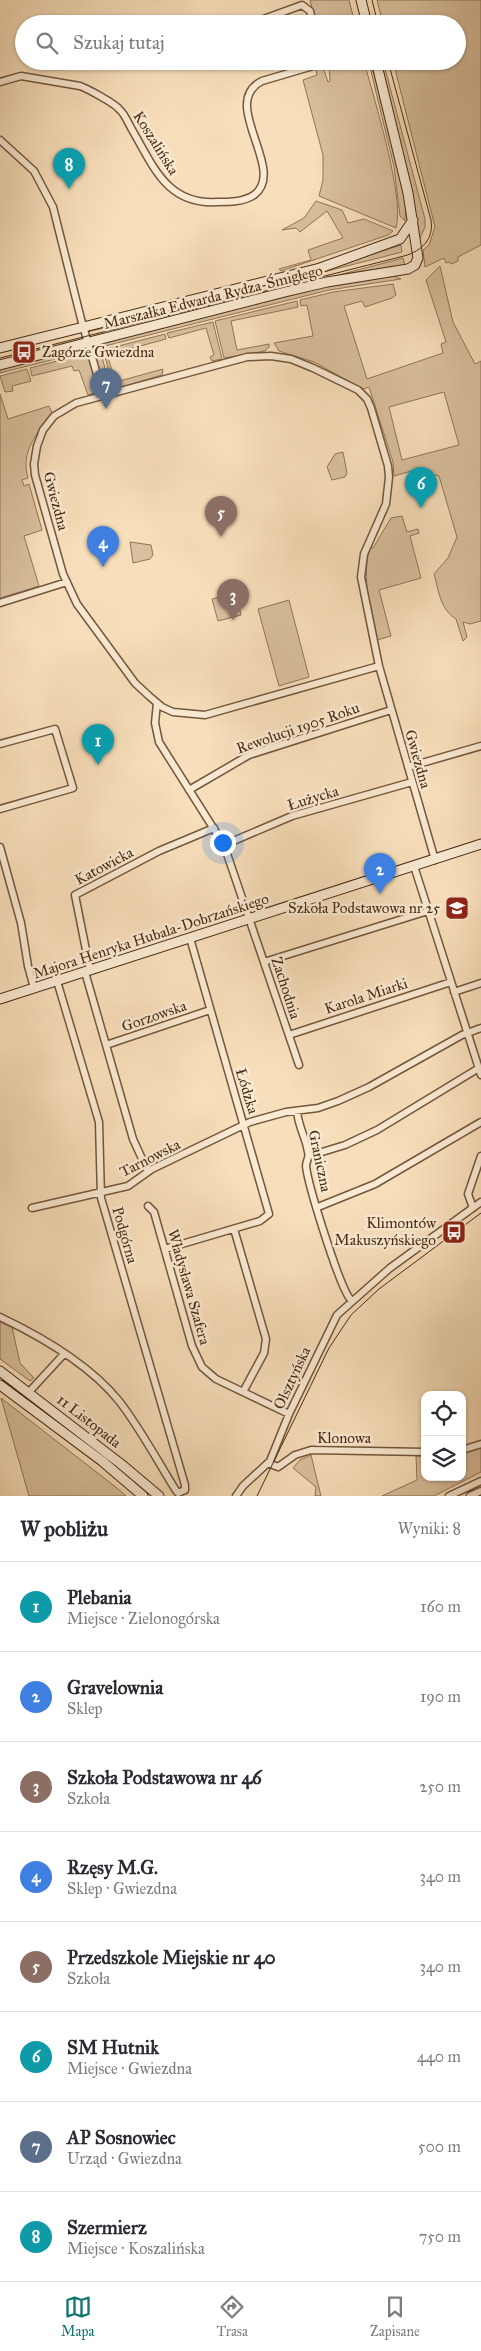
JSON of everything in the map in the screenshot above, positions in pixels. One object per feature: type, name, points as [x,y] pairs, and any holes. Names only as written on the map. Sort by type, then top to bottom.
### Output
[{"type":"street","points":[[361,0],[365,15]]},
{"type":"street","points":[[275,15],[302,5],[307,6],[311,15]]},
{"type":"street","name":"Koszalińska","points":[[0,82],[21,76],[88,89],[120,109],[159,175],[172,190],[191,199],[219,202],[247,199],[260,189],[263,181],[262,166],[247,110],[248,93],[252,87],[262,81],[299,70]]},
{"type":"street","name":"Marszałka Edwarda Rydza-Śmigłego","points":[[0,365],[327,282],[408,269],[415,265],[418,258],[413,220],[378,70]]},
{"type":"street","points":[[0,140],[34,171],[53,207],[83,327],[103,395]]},
{"type":"street","points":[[413,220],[400,239],[416,247]]},
{"type":"street","name":"Marszałka Edwarda Rydza-Śmigłego","points":[[0,348],[320,268],[400,239]]},
{"type":"street","name":"Gwiezdna","points":[[379,666],[205,716],[173,712],[157,703],[135,683],[106,645],[77,604],[67,582],[54,546],[35,475],[34,464],[37,446],[44,430],[62,410],[76,403],[247,357],[272,356],[291,359],[363,394],[371,408],[388,466],[389,478],[386,504],[364,554],[361,577],[379,666],[435,860]]},
{"type":"street","points":[[0,603],[67,582]]},
{"type":"street","name":"Zachodnia","points":[[157,703],[155,722],[159,742],[224,846],[299,1065]]},
{"type":"street","name":"Rewolucji 1905 Roku","points":[[189,790],[249,755],[391,710]]},
{"type":"street","points":[[0,744],[55,729],[74,788],[0,809]]},
{"type":"street","points":[[408,767],[481,746]]},
{"type":"street","name":"Łużycka","points":[[224,846],[292,816],[412,782]]},
{"type":"street","name":"Katowicka","points":[[87,971],[75,895],[159,851],[214,828]]},
{"type":"street","name":"Majora Henryka Hubala-Dobrzańskiego","points":[[0,999],[481,844]]},
{"type":"street","points":[[0,847],[21,923],[28,966],[34,988]]},
{"type":"street","points":[[309,1156],[345,1146],[480,1072],[414,866]]},
{"type":"street","points":[[264,962],[428,911]]},
{"type":"street","name":"Łódzka","points":[[165,1249],[260,1221],[270,1214],[190,938]]},
{"type":"street","points":[[87,971],[132,1140],[148,1172]]},
{"type":"street","name":"Podgórna","points":[[57,981],[98,1122],[101,1193],[185,1485],[185,1490],[182,1493],[175,1489],[119,1401],[93,1376],[64,1354]]},
{"type":"street","name":"Karola Miarki","points":[[289,1035],[451,982]]},
{"type":"street","points":[[454,992],[481,983]]},
{"type":"street","name":"Gorzowska","points":[[106,1045],[210,1010]]},
{"type":"street","name":"Tarnowska","points":[[32,1208],[128,1186],[148,1172],[245,1125],[273,1116],[328,1105],[369,1087],[468,1032],[481,1028]]},
{"type":"street","name":"Graniczna","points":[[297,1111],[309,1156],[306,1165],[345,1293],[351,1300]]},
{"type":"street","points":[[318,1206],[375,1184],[481,1122]]},
{"type":"street","points":[[473,1208],[468,1194],[481,1156]]},
{"type":"street","name":"Olsztyńska","points":[[236,1496],[243,1486],[268,1463],[334,1320],[351,1300],[417,1248],[481,1202]]},
{"type":"street","name":"Władysława Szafera","points":[[148,1206],[154,1212],[196,1356],[207,1373],[289,1414]]},
{"type":"street","points":[[234,1229],[266,1339],[264,1353],[243,1392]]},
{"type":"street","points":[[0,1317],[20,1326],[64,1354],[29,1392]]},
{"type":"street","name":"11 Listopada","points":[[0,1371],[121,1464],[159,1496]]},
{"type":"street","name":"11 Listopada","points":[[0,1385],[102,1462],[143,1496]]},
{"type":"street","points":[[466,1449],[481,1444]]},
{"type":"street","name":"Klonowa","points":[[268,1463],[278,1467],[295,1455],[311,1450],[421,1452]]},
{"type":"street","points":[[449,1496],[481,1481]]},
{"type":"street","points":[[470,1496],[481,1491]]},
{"type":"shaded area","points":[[310,0],[349,0],[353,15],[314,15]]},
{"type":"shaded area","points":[[377,0],[481,0],[481,245],[458,257],[458,261],[452,264],[446,263],[444,258],[425,267],[423,250],[429,245],[435,227],[395,70],[466,70],[466,15],[381,15]]},
{"type":"shaded area","points":[[316,70],[324,70],[328,82],[330,81],[329,70],[366,70],[392,171],[398,213],[396,228],[319,196],[323,180],[323,155],[303,80],[317,75]]},
{"type":"shaded area","points":[[371,70],[373,70],[399,164],[405,203],[405,221],[400,216],[394,167]]},
{"type":"shaded area","points":[[381,70],[385,70],[425,219],[425,227],[420,238],[407,169]]},
{"type":"shaded area","points":[[316,201],[342,210],[348,223],[364,219],[393,231],[388,235],[281,271],[279,269],[311,260],[308,250],[343,238],[327,211],[300,232],[296,228],[282,230],[304,218]]},
{"type":"shaded area","points":[[401,245],[402,252],[88,332],[90,329],[324,270]]},
{"type":"shaded area","points":[[403,258],[405,265],[344,274],[267,294]]},
{"type":"shaded area","points":[[440,266],[453,322],[475,364],[481,361],[481,621],[470,624],[463,622],[467,637],[463,641],[456,619],[443,605],[434,574],[448,558],[457,537],[439,476],[415,470],[394,476],[393,462],[369,387],[363,389],[314,362],[279,351],[274,343],[313,336],[307,305],[301,306],[300,300],[333,292],[393,284],[396,295],[392,298],[365,307],[362,301],[344,306],[367,379],[443,353],[441,344],[446,342],[426,280]],"holes":[[[444,392],[459,445],[402,460],[389,407]]]},
{"type":"shaded area","points":[[394,276],[401,279],[329,290],[93,349],[95,345],[313,289]]},
{"type":"shaded area","points":[[297,301],[298,307],[231,321],[237,350],[269,344],[269,347],[265,351],[224,358],[215,321]]},
{"type":"shaded area","points":[[213,322],[222,359],[212,361],[210,357],[214,355],[206,328],[169,338],[167,333]]},
{"type":"shaded area","points":[[165,334],[166,339],[107,355],[116,382],[163,369],[162,375],[114,389],[103,350]]},
{"type":"shaded area","points":[[77,348],[79,353],[0,373],[0,368]]},
{"type":"shaded area","points":[[100,350],[111,390],[103,385],[94,352]]},
{"type":"shaded area","points":[[88,353],[97,387],[95,393],[88,395],[79,370],[74,371],[72,366],[32,376],[30,368]]},
{"type":"shaded area","points":[[27,369],[31,381],[12,386],[13,391],[5,392],[0,376]]},
{"type":"shaded area","points":[[0,394],[8,419],[49,406],[52,413],[31,443],[26,459],[28,478],[22,480],[24,486],[29,484],[42,530],[24,536],[39,586],[0,598]]},
{"type":"shaded area","points":[[343,452],[347,473],[345,477],[332,480],[327,467],[335,454]]},
{"type":"shaded area","points":[[402,516],[407,532],[418,529],[419,533],[410,536],[421,578],[379,590],[391,636],[377,640],[368,594],[367,559],[370,547],[373,548],[391,518]]},
{"type":"shaded area","points":[[130,542],[151,545],[153,555],[150,559],[133,563]]},
{"type":"shaded area","points":[[236,593],[241,615],[218,621],[212,599]]},
{"type":"shaded area","points":[[289,600],[309,677],[279,686],[258,609]]},
{"type":"shaded area","points":[[0,1322],[12,1327],[20,1363],[34,1378],[30,1381],[0,1359]]},
{"type":"shaded area","points":[[1,1398],[117,1488],[126,1496],[29,1496]]},
{"type":"shaded area","points":[[481,1448],[481,1472],[466,1480],[466,1453]]},
{"type":"shaded area","points":[[311,1455],[321,1496],[315,1496],[316,1487],[293,1468],[300,1460]]},
{"type":"shaded area","points":[[416,1456],[421,1456],[421,1481],[463,1481],[434,1496],[382,1496],[417,1480]]},
{"type":"tram line","points":[[372,0],[376,15]]},
{"type":"tram line","points":[[0,358],[404,256],[416,251],[429,238],[431,220],[390,70]]},
{"type":"tram line","points":[[257,1496],[329,1348],[351,1315],[379,1289],[481,1213]]},
{"type":"place","name":"Szermierz","points":[[69,189]]},
{"type":"place","name":"Zagórze Gwiezdna","points":[[24,352]]},
{"type":"place","name":"AP Sosnowiec","points":[[106,409]]},
{"type":"place","name":"SM Hutnik","points":[[421,508]]},
{"type":"place","name":"Przedszkole Miejskie nr 40","points":[[221,537]]},
{"type":"place","name":"Rzęsy M.G.","points":[[103,567]]},
{"type":"place","name":"Szkoła Podstawowa nr 46","points":[[233,620]]},
{"type":"place","name":"Plebania","points":[[98,765]]},
{"type":"place","name":"Gravelownia","points":[[380,894]]},
{"type":"place","name":"Szkoła Podstawowa nr 25","points":[[457,908]]},
{"type":"place","name":"Klimontów Makuszyńskiego","points":[[454,1232]]}]
